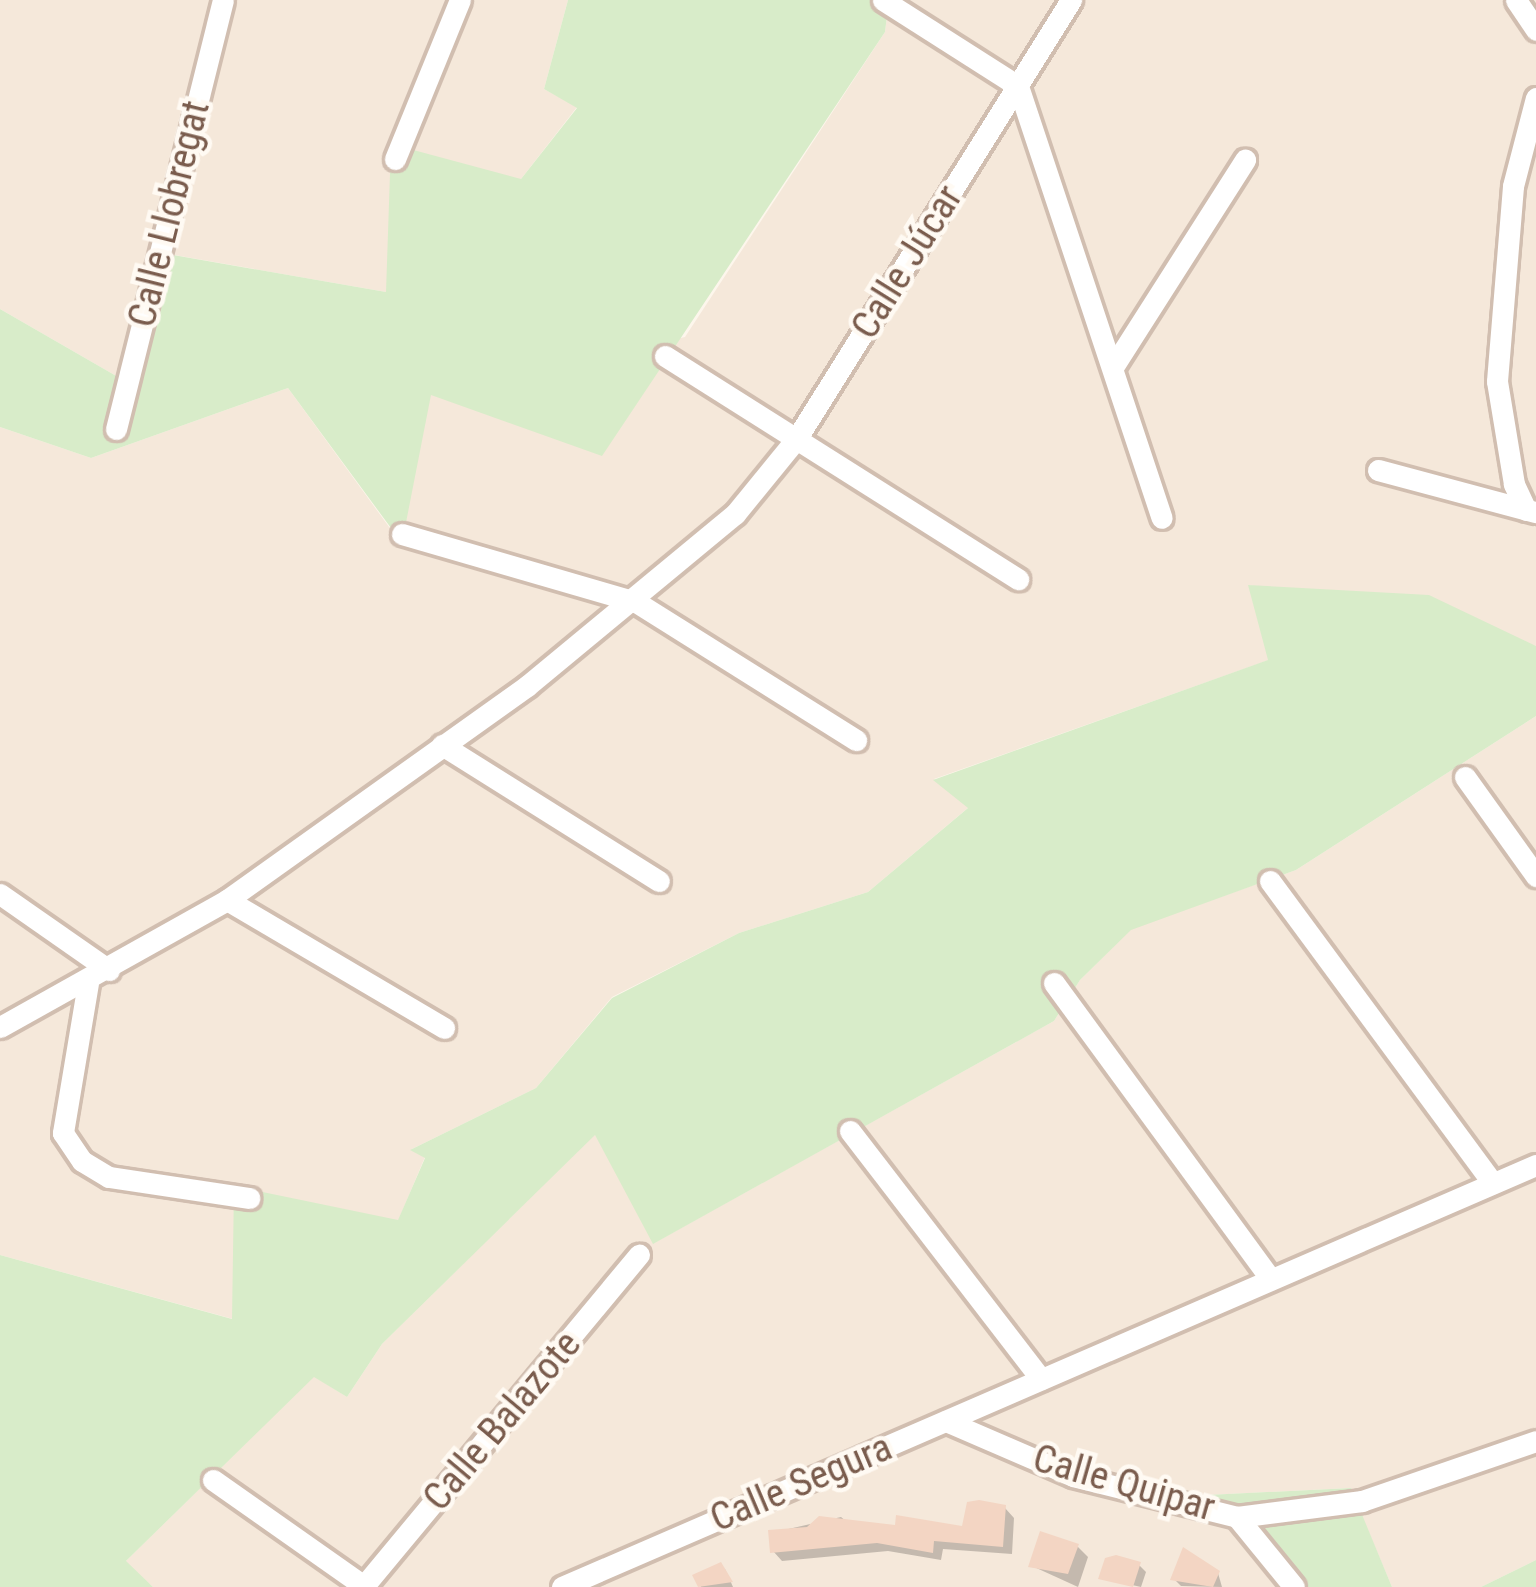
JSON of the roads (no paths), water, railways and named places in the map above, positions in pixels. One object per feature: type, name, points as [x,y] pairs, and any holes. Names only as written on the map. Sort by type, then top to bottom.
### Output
[{"type":"street","name":"Calle Llobregat","points":[[116,429],[223,0]]},
{"type":"street","points":[[395,159],[460,0]]},
{"type":"street","points":[[883,0],[1018,86],[1162,518]]},
{"type":"street","name":"Calle Júcar","points":[[0,1027],[88,983],[227,900],[636,602],[735,514],[796,438],[1071,0]]},
{"type":"street","points":[[1516,0],[1536,30]]},
{"type":"street","points":[[1378,470],[1531,511],[1497,381],[1514,186],[1536,98]]},
{"type":"street","points":[[1113,367],[1245,160]]},
{"type":"street","points":[[665,356],[1018,579]]},
{"type":"street","points":[[402,534],[636,602],[856,740]]},
{"type":"street","points":[[442,745],[659,881]]},
{"type":"street","points":[[1465,778],[1536,876]]},
{"type":"street","points":[[1270,880],[1493,1183]]},
{"type":"street","points":[[0,894],[110,970]]},
{"type":"street","points":[[227,900],[444,1028]]},
{"type":"street","points":[[88,983],[63,1132],[82,1161],[109,1177],[249,1198]]},
{"type":"street","points":[[1054,983],[1271,1280]]},
{"type":"street","points":[[850,1131],[1041,1379]]},
{"type":"street","name":"Calle Segura","points":[[562,1587],[1536,1165]]},
{"type":"street","name":"Calle Balazote","points":[[213,1480],[364,1587],[639,1255]]},
{"type":"street","name":"Calle Quipar","points":[[946,1421],[1073,1476],[1237,1516],[1362,1502],[1536,1441]]},
{"type":"street","name":"Calle Quipar","points":[[1237,1516],[1294,1587]]}]
